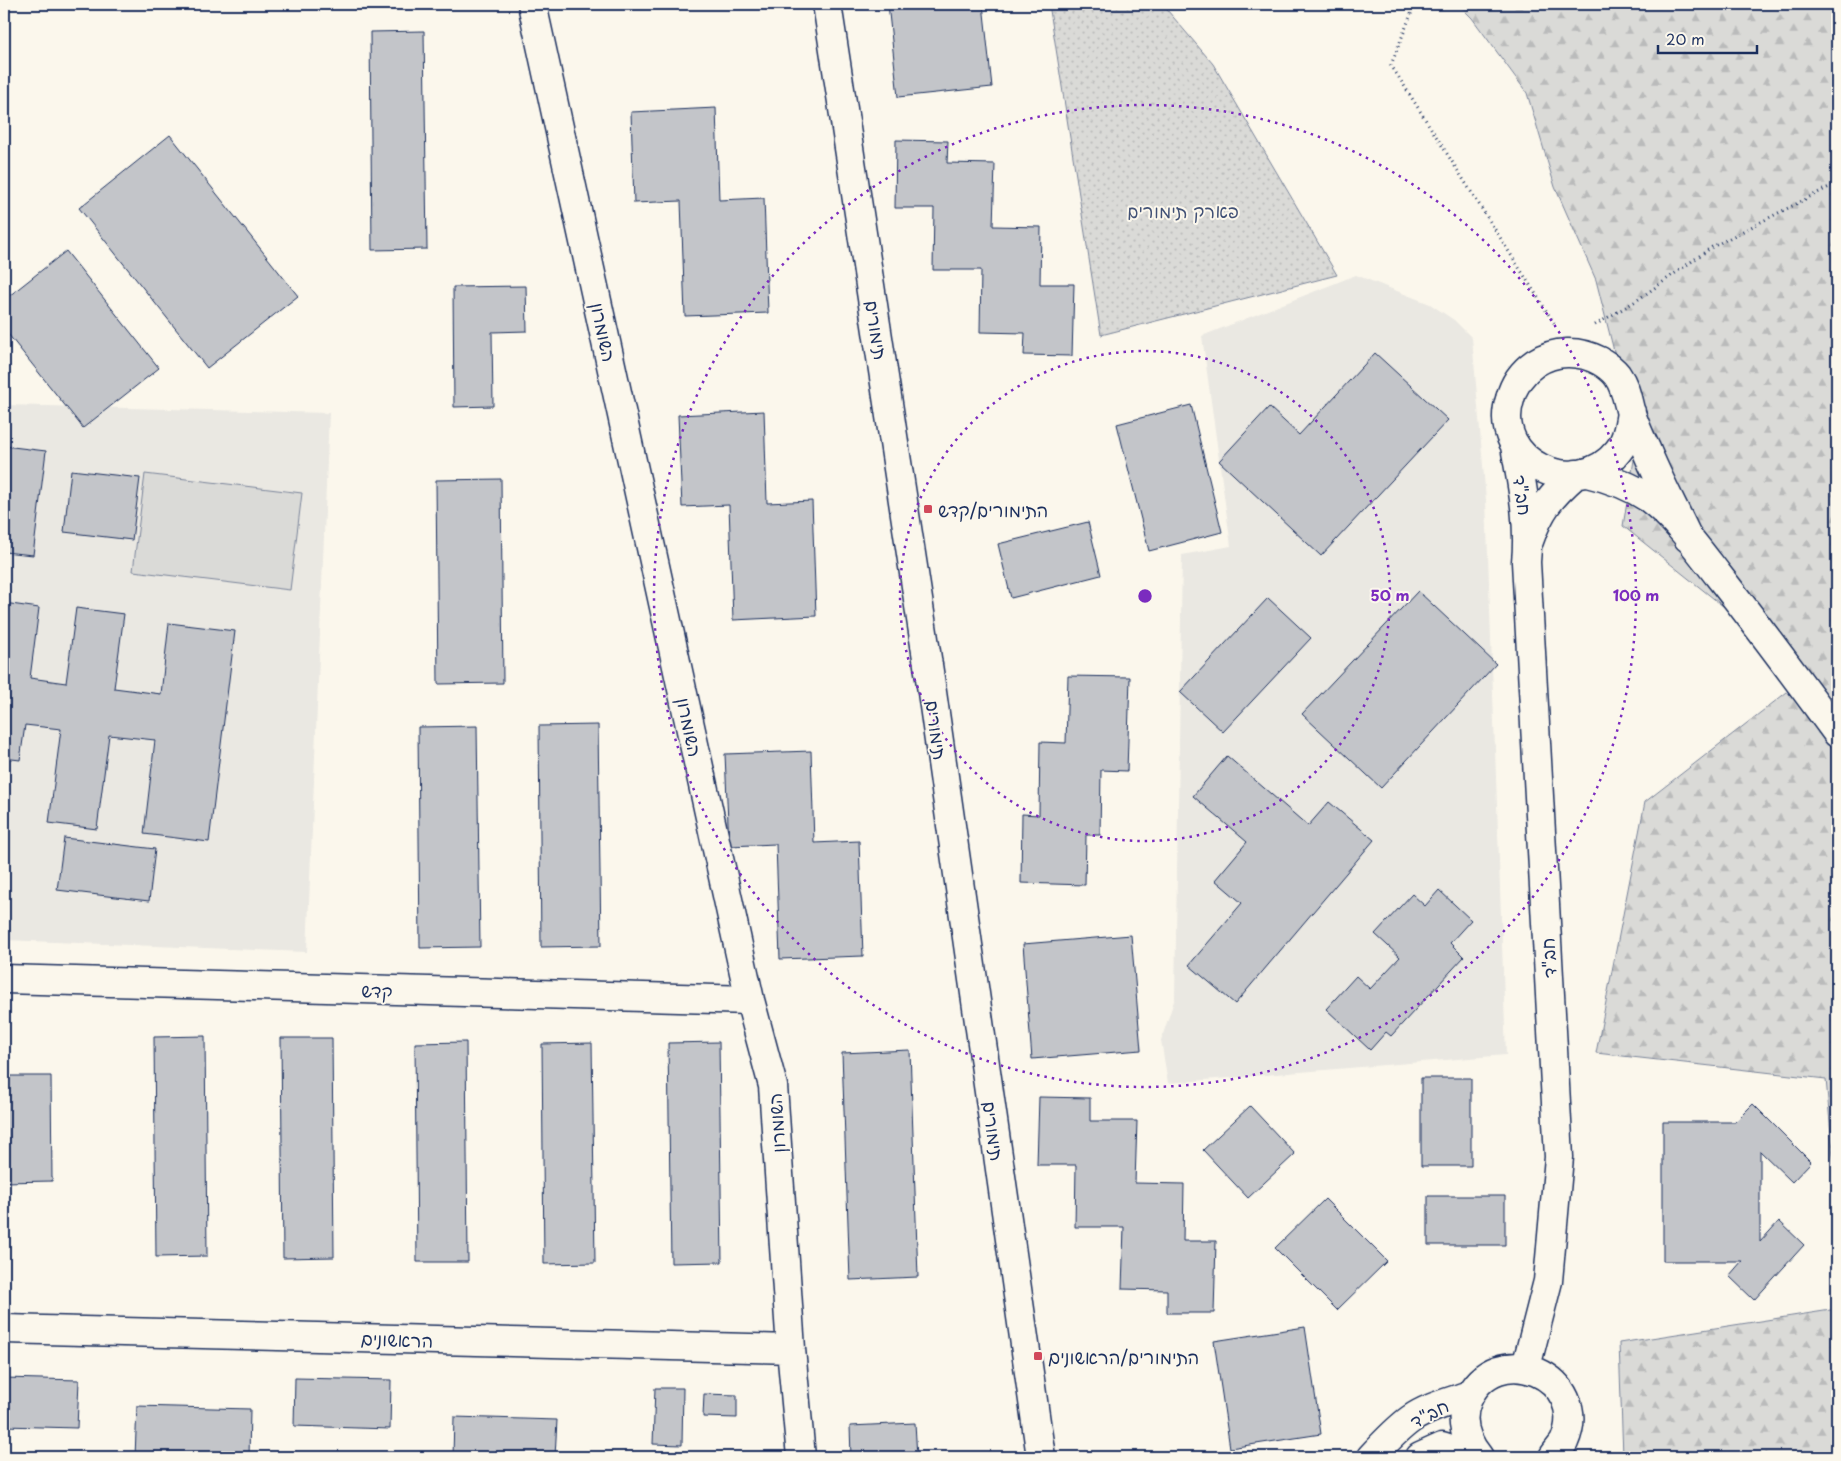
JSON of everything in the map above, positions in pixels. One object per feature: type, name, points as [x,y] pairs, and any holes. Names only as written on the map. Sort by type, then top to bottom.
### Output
[{"type":"street","name":"השומרון","points":[[532,4],[750,1000],[773,1086],[791,1349],[802,1457]]},
{"type":"street","name":"תימורים","points":[[827,4],[930,678],[1041,1457]]},
{"type":"street","points":[[1631,412],[1628,432],[1619,450],[1605,464],[1567,476],[1546,472],[1529,461],[1515,446],[1508,426],[1508,405],[1514,386],[1526,369],[1543,358],[1562,353],[1583,354],[1601,362],[1616,374],[1626,392],[1631,412],[1646,450],[1688,538]]},
{"type":"street","name":"חב\"ד","points":[[1515,446],[1525,498],[1528,545],[1527,572],[1559,1157],[1548,1281],[1526,1368]]},
{"type":"street","points":[[1581,473],[1608,478],[1648,498],[1668,514],[1733,594],[1837,733]]},
{"type":"street","name":"חב\"ד","points":[[1528,545],[1539,517],[1553,495],[1581,473]]},
{"type":"street","name":"קדש","points":[[4,979],[750,1000]]},
{"type":"street","name":"הראשונים","points":[[4,1328],[791,1349]]},
{"type":"street","points":[[1479,1457],[1465,1435],[1464,1407],[1469,1395],[1487,1375],[1499,1369],[1513,1367],[1526,1368],[1544,1374],[1558,1387],[1567,1404],[1569,1424],[1564,1442],[1553,1457]]},
{"type":"street","name":"חב\"ד","points":[[1371,1457],[1412,1418],[1469,1395]]},
{"type":"street","name":"חב\"ד","points":[[1420,1457],[1442,1447],[1474,1457]]},
{"type":"path","points":[[1415,4],[1391,65],[1556,326]]},
{"type":"path","points":[[1590,328],[1636,301],[1712,247],[1837,183]]},
{"type":"shaded area","points":[[1356,275],[1430,304],[1454,320],[1472,338],[1486,500],[1506,1055],[1168,1083],[1161,1040],[1175,998],[1182,555],[1231,546],[1202,336]]},
{"type":"shaded area","points":[[4,405],[329,413],[307,952],[4,940]]},
{"type":"green space","name":"פארק תימורים","points":[[1049,4],[1162,4],[1213,64],[1337,275],[1101,335]]},
{"type":"green space","points":[[1458,4],[1837,4],[1837,1200],[1826,1079],[1596,1053],[1645,802],[1809,675],[1623,526],[1637,442],[1596,280],[1555,187],[1527,93],[1472,18]]},
{"type":"green space","points":[[145,474],[302,493],[290,590],[133,571]]},
{"type":"green space","points":[[1837,1309],[1837,1457],[1623,1457],[1619,1343]]},
{"type":"building","points":[[888,4],[983,4],[992,87],[898,97]]},
{"type":"building","points":[[424,31],[427,249],[372,250],[370,32]]},
{"type":"building","points":[[716,108],[719,200],[764,198],[768,313],[685,316],[681,201],[634,203],[631,112]]},
{"type":"building","points":[[170,135],[298,296],[207,368],[79,208]]},
{"type":"building","points":[[896,140],[948,141],[947,163],[995,164],[993,226],[1041,227],[1040,284],[1074,284],[1072,356],[1024,355],[1025,333],[980,332],[981,270],[933,270],[934,208],[895,208]]},
{"type":"building","points":[[66,251],[159,368],[83,428],[4,329],[4,300]]},
{"type":"building","points":[[526,286],[527,331],[492,332],[493,406],[454,407],[453,287]]},
{"type":"building","points":[[1375,353],[1448,420],[1321,556],[1219,461],[1269,407],[1299,435]]},
{"type":"building","points":[[1191,405],[1222,532],[1149,551],[1117,424]]},
{"type":"building","points":[[764,411],[767,503],[812,501],[816,616],[733,620],[729,505],[682,507],[678,415]]},
{"type":"building","points":[[4,446],[46,451],[33,555],[4,552]]},
{"type":"building","points":[[71,470],[140,478],[132,540],[64,532]]},
{"type":"building","points":[[501,479],[503,683],[438,684],[436,480]]},
{"type":"building","points":[[1088,522],[1101,575],[1011,598],[998,544]]},
{"type":"building","points":[[1418,591],[1496,664],[1381,788],[1302,714]]},
{"type":"building","points":[[1268,598],[1311,638],[1223,732],[1180,692]]},
{"type":"building","points":[[4,603],[39,608],[30,678],[66,683],[76,608],[124,614],[114,688],[161,694],[169,623],[235,631],[209,842],[144,834],[155,740],[109,735],[97,829],[49,823],[61,729],[25,725],[20,760],[4,758]]},
{"type":"building","points":[[1068,676],[1130,677],[1127,771],[1101,770],[1100,835],[1086,835],[1085,885],[1021,883],[1022,814],[1039,815],[1040,742],[1066,743]]},
{"type":"building","points":[[598,725],[601,946],[541,947],[539,726]]},
{"type":"building","points":[[477,726],[480,947],[420,948],[418,727]]},
{"type":"building","points":[[811,751],[814,843],[859,841],[863,956],[780,959],[776,844],[729,846],[725,754]]},
{"type":"building","points":[[1227,756],[1308,826],[1329,802],[1374,840],[1235,1004],[1189,965],[1242,903],[1215,880],[1247,842],[1193,796]]},
{"type":"building","points":[[64,838],[155,849],[149,901],[57,890]]},
{"type":"building","points":[[1439,890],[1471,920],[1450,943],[1464,957],[1391,1036],[1386,1032],[1370,1050],[1326,1009],[1356,976],[1370,989],[1400,957],[1375,934],[1412,894],[1425,906]]},
{"type":"building","points":[[1131,935],[1141,1050],[1032,1059],[1023,944]]},
{"type":"building","points":[[205,1036],[207,1256],[156,1257],[154,1037]]},
{"type":"building","points":[[281,1038],[332,1038],[334,1257],[283,1258]]},
{"type":"building","points":[[466,1042],[468,1262],[417,1262],[415,1043]]},
{"type":"building","points":[[719,1042],[722,1262],[671,1263],[668,1043]]},
{"type":"building","points":[[592,1043],[595,1263],[544,1264],[542,1044]]},
{"type":"building","points":[[910,1050],[918,1277],[850,1280],[842,1053]]},
{"type":"building","points":[[4,1076],[51,1076],[52,1181],[4,1182]]},
{"type":"building","points":[[1421,1078],[1471,1078],[1471,1166],[1421,1166]]},
{"type":"building","points":[[1039,1097],[1090,1098],[1090,1121],[1137,1121],[1135,1183],[1184,1184],[1183,1241],[1216,1241],[1214,1313],[1167,1313],[1167,1290],[1122,1289],[1124,1227],[1075,1227],[1076,1165],[1037,1165]]},
{"type":"building","points":[[1753,1104],[1811,1162],[1792,1182],[1760,1151],[1760,1242],[1779,1221],[1804,1245],[1754,1300],[1729,1276],[1742,1261],[1663,1261],[1663,1122],[1735,1122]]},
{"type":"building","points":[[1250,1106],[1295,1154],[1248,1198],[1203,1150]]},
{"type":"building","points":[[1428,1196],[1505,1196],[1505,1245],[1428,1245]]},
{"type":"building","points":[[1325,1199],[1387,1261],[1337,1310],[1275,1248]]},
{"type":"building","points":[[1305,1327],[1321,1434],[1230,1448],[1214,1341]]},
{"type":"building","points":[[4,1378],[79,1380],[77,1428],[4,1426]]},
{"type":"building","points":[[295,1378],[391,1380],[390,1429],[294,1426]]},
{"type":"building","points":[[655,1388],[683,1388],[682,1445],[653,1444]]},
{"type":"building","points":[[704,1394],[737,1395],[737,1418],[703,1417]]},
{"type":"building","points":[[137,1406],[250,1409],[249,1457],[135,1457]]},
{"type":"building","points":[[454,1417],[557,1420],[555,1457],[453,1457]]},
{"type":"building","points":[[915,1423],[917,1457],[851,1457],[850,1426]]},
{"type":"place","name":"התימורים/קדש","points":[[928,509]]},
{"type":"place","name":"התימורים/הראשונים","points":[[1038,1356]]}]
